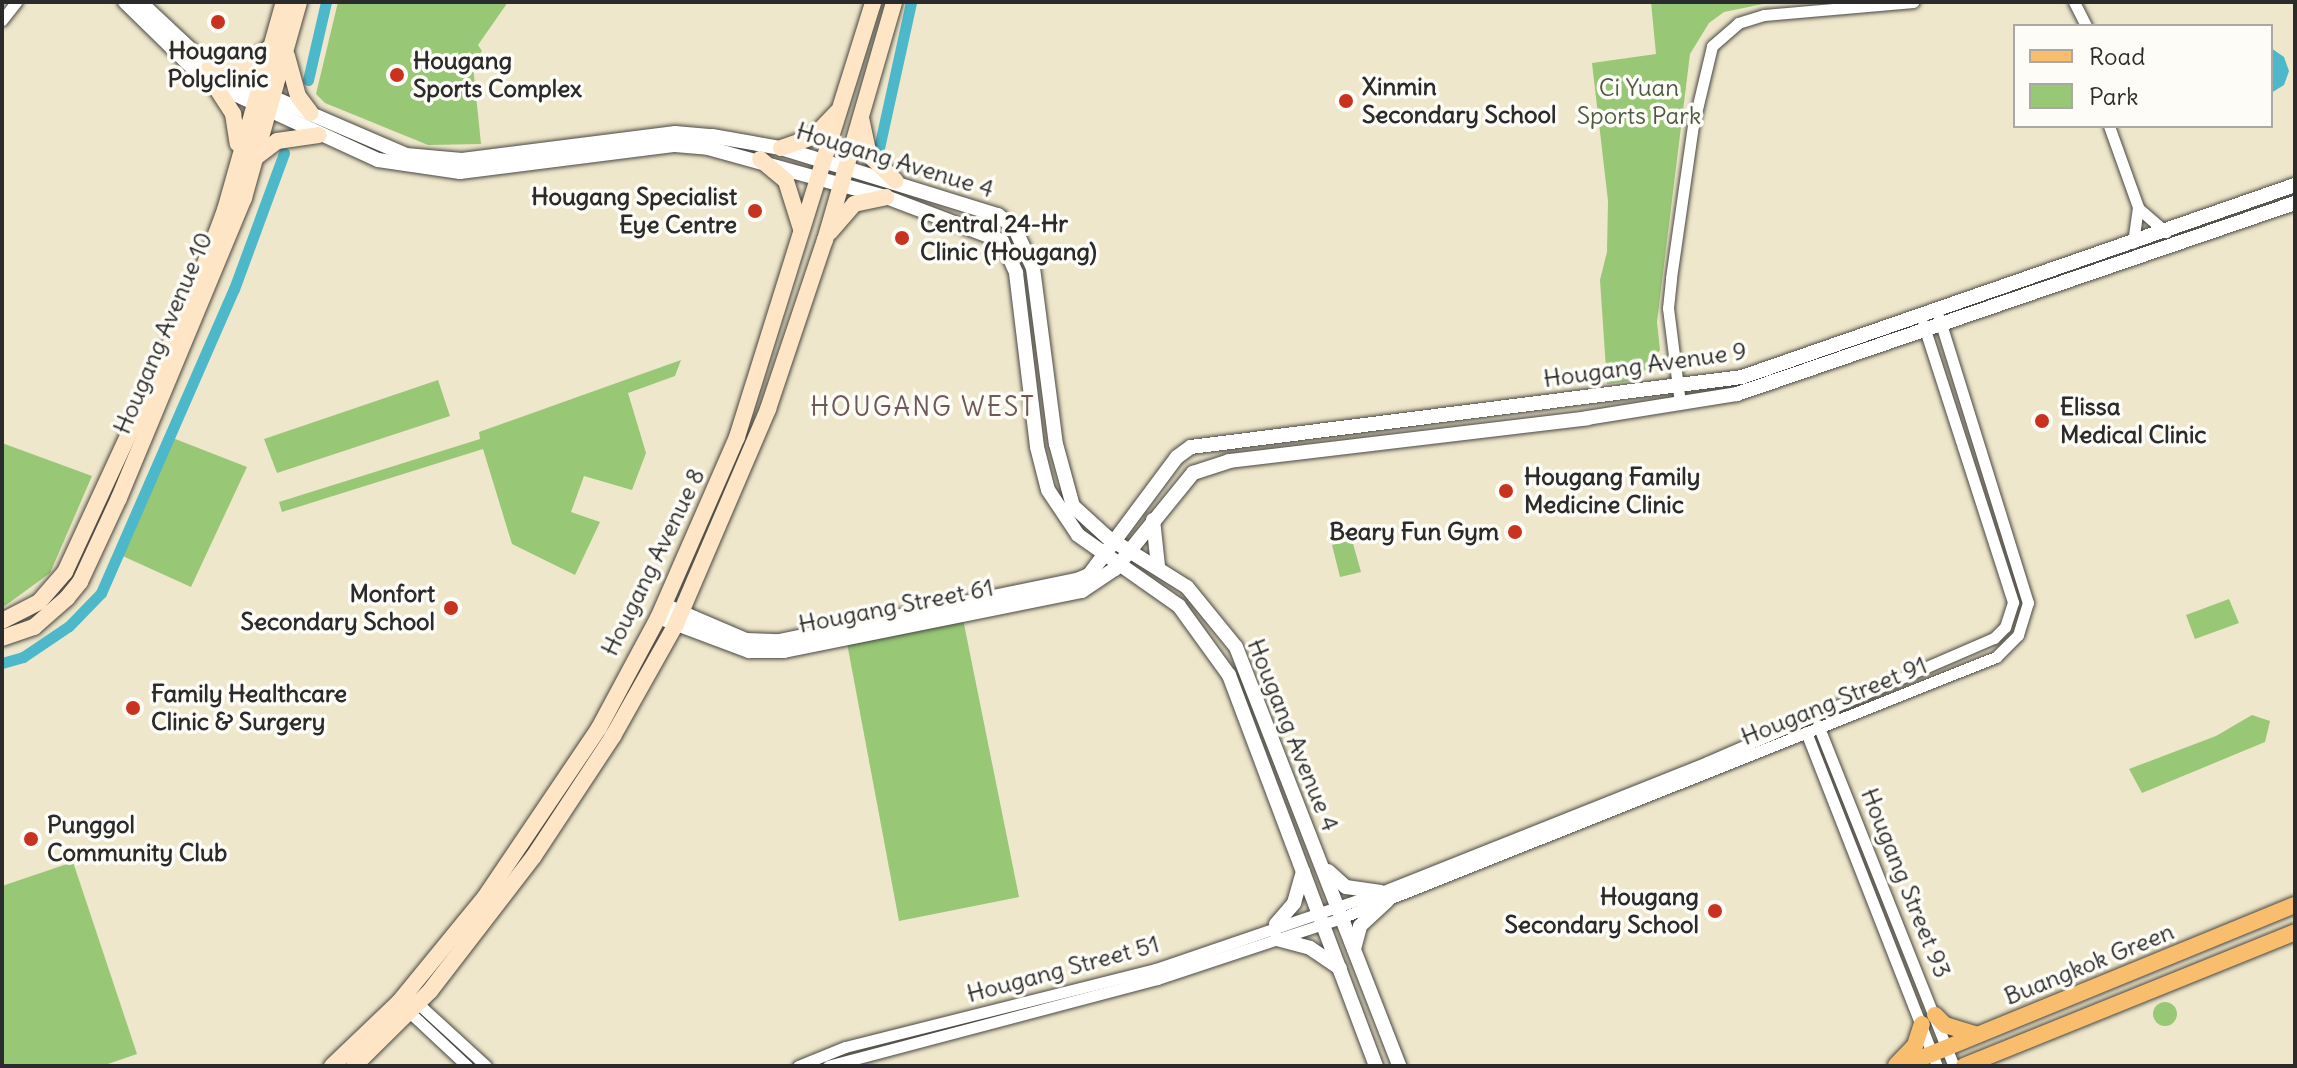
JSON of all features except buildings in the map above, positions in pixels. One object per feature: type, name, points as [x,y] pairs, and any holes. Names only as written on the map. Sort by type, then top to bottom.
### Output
[{"type":"main road","name":"Hougang Avenue 10","points":[[2,638],[50,616],[80,582],[216,273],[278,48],[284,2]]},
{"type":"main road","name":"Hougang Avenue 10","points":[[278,48],[299,2]]},
{"type":"main road","name":"Hougang Avenue 8","points":[[332,1066],[409,1003],[493,886],[599,728],[661,611],[737,437],[873,2]]},
{"type":"main road","name":"Hougang Avenue 8","points":[[354,1066],[534,856],[613,736],[679,618],[754,449],[825,240],[841,175],[894,2]]},
{"type":"main road","points":[[209,68],[242,69],[278,48],[292,83],[311,113]]},
{"type":"main road","points":[[217,89],[233,114],[247,155],[281,139],[319,135]]},
{"type":"main road","points":[[781,148],[813,137],[840,107]]},
{"type":"main road","points":[[860,113],[869,155],[896,181]]},
{"type":"main road","name":"Hougang Avenue 10","points":[[2,621],[39,602],[65,572],[205,268],[247,155]]},
{"type":"main road","points":[[760,159],[786,181],[802,234]]},
{"type":"main road","points":[[825,240],[854,204],[886,197]]},
{"type":"main road","name":"Buangkok Green","points":[[1902,1066],[1939,1056],[1978,1035],[2295,905]]},
{"type":"main road","name":"Buangkok Green","points":[[1964,1066],[2295,932]]},
{"type":"main road","points":[[1895,1066],[1915,1045],[1928,1019],[1960,1032],[1978,1035]]},
{"type":"main road","points":[[1999,1066],[2024,1042]]},
{"type":"street","points":[[2,20],[16,2]]},
{"type":"street","name":"Hougang Avenue 4","points":[[125,2],[191,71],[217,89],[311,113],[423,158],[462,160],[675,145],[821,169],[841,175],[886,197],[990,233],[1012,255],[1040,463],[1061,516],[1084,540],[1131,550],[1158,566],[1214,615],[1236,647],[1399,1066]]},
{"type":"street","name":"Hougang Avenue 4","points":[[140,2],[209,68],[319,135],[378,160],[439,171],[675,133],[781,148],[821,169]]},
{"type":"street","points":[[1680,403],[1668,308],[1693,126],[1712,46],[1738,23],[1764,15],[1913,2]]},
{"type":"street","points":[[2074,2],[2085,24]]},
{"type":"street","points":[[2110,128],[2138,207],[2139,229],[2133,243]]},
{"type":"street","name":"Hougang Avenue 4","points":[[841,175],[896,181],[998,215],[1026,245],[1061,470],[1073,506],[1095,528],[1120,562],[1179,606],[1229,675],[1376,1066]]},
{"type":"street","name":"Hougang Avenue 9","points":[[1111,548],[1177,457],[1191,447],[1742,377],[2295,185]]},
{"type":"street","name":"Hougang Avenue 9","points":[[1131,550],[1193,473],[1229,461],[1680,403],[1769,385],[2295,203]]},
{"type":"street","points":[[2138,207],[2166,232]]},
{"type":"street","name":"Hougang Street 91","points":[[1339,911],[1384,897],[1820,731],[1996,657],[2018,635],[2028,611],[1937,310]]},
{"type":"street","name":"Hougang Street 91","points":[[1384,897],[1802,722],[1994,638],[2005,627],[2013,602],[1921,316]]},
{"type":"street","points":[[1095,528],[1108,529],[1131,519]]},
{"type":"street","points":[[1153,520],[1158,566]]},
{"type":"street","points":[[1084,540],[1093,580]]},
{"type":"street","points":[[1093,580],[1111,548]]},
{"type":"street","points":[[1093,580],[1120,562],[1131,550]]},
{"type":"street","name":"Hougang Street 61","points":[[661,611],[746,640],[779,641],[1093,580],[1148,581]]},
{"type":"street","points":[[1882,687],[1888,703]]},
{"type":"street","name":"Hougang Street 93","points":[[1814,716],[1928,1019],[1939,1056],[1954,1066]]},
{"type":"street","name":"Hougang Street 93","points":[[1802,722],[1928,1019]]},
{"type":"street","points":[[1322,865],[1346,887],[1384,897],[1360,926],[1354,950]]},
{"type":"street","points":[[1303,871],[1294,903],[1276,932],[1310,948],[1340,968]]},
{"type":"street","name":"Hougang Street 51","points":[[798,1066],[845,1047],[1156,969],[1339,911]]},
{"type":"street","name":"Hougang Street 51","points":[[828,1066],[1157,979],[1276,932]]},
{"type":"street","points":[[409,1003],[467,1066]]},
{"type":"street","points":[[409,1003],[486,1066]]},
{"type":"green space","name":"Hougang Sports Complex","points":[[338,2],[508,2],[478,45],[482,51],[473,66],[481,144],[428,145],[325,103],[316,94]]},
{"type":"green space","name":"Ci Yuan Sports Park","points":[[1651,2],[1773,2],[1724,12],[1709,23],[1690,54],[1657,322],[1660,350],[1638,380],[1607,384],[1600,280],[1607,252],[1608,201],[1592,63],[1656,54]]},
{"type":"green space","points":[[681,360],[675,376],[628,393],[646,453],[632,490],[584,476],[571,512],[600,522],[575,575],[512,544],[483,449],[282,512],[279,502],[480,439],[479,432]]},
{"type":"green space","points":[[438,380],[450,416],[277,473],[264,439]]},
{"type":"green space","points":[[165,435],[247,467],[191,587],[116,553]]},
{"type":"green space","points":[[2,443],[92,476],[50,573],[2,608]]},
{"type":"green space","points":[[1352,540],[1361,572],[1340,577],[1332,545]]},
{"type":"green space","points":[[2229,599],[2239,623],[2195,639],[2186,615]]},
{"type":"green space","points":[[963,619],[1019,897],[899,921],[847,643]]},
{"type":"green space","points":[[2252,715],[2270,721],[2265,742],[2142,793],[2129,769],[2216,736]]},
{"type":"green space","points":[[73,862],[137,1054],[102,1066],[2,1066],[2,886]]},
{"type":"green space","points":[[2165,1002],[2174,1005],[2177,1014],[2174,1023],[2165,1026],[2156,1023],[2153,1014],[2156,1005]]},
{"type":"water","points":[[2273,49],[2284,57],[2289,71],[2284,85],[2273,92]]},
{"type":"waterway","points":[[308,80],[326,2]]},
{"type":"waterway","points":[[879,148],[911,2]]},
{"type":"waterway","points":[[2,663],[23,657],[69,626],[101,593],[234,289],[284,153]]},
{"type":"place","name":"Hougang Polyclinic","points":[[218,22]]},
{"type":"place","name":"Hougang Sports Complex","points":[[397,75]]},
{"type":"place","name":"Xinmin Secondary School","points":[[1346,101]]},
{"type":"place","name":"Hougang Specialist Eye Centre","points":[[755,211]]},
{"type":"place","name":"Central 24-Hr Clinic (Hougang)","points":[[902,238]]},
{"type":"place","name":"Elissa Medical Clinic","points":[[2042,421]]},
{"type":"place","name":"Hougang Family Medicine Clinic","points":[[1506,491]]},
{"type":"place","name":"Beary Fun Gym","points":[[1515,532]]},
{"type":"place","name":"Monfort Secondary School","points":[[451,608]]},
{"type":"place","name":"Family Healthcare Clinic & Surgery","points":[[133,708]]},
{"type":"place","name":"Punggol Community Club","points":[[31,839]]},
{"type":"place","name":"Hougang Secondary School","points":[[1715,911]]},
{"type":"district","name":"HOUGANG WEST","points":[[923,407]]}]
